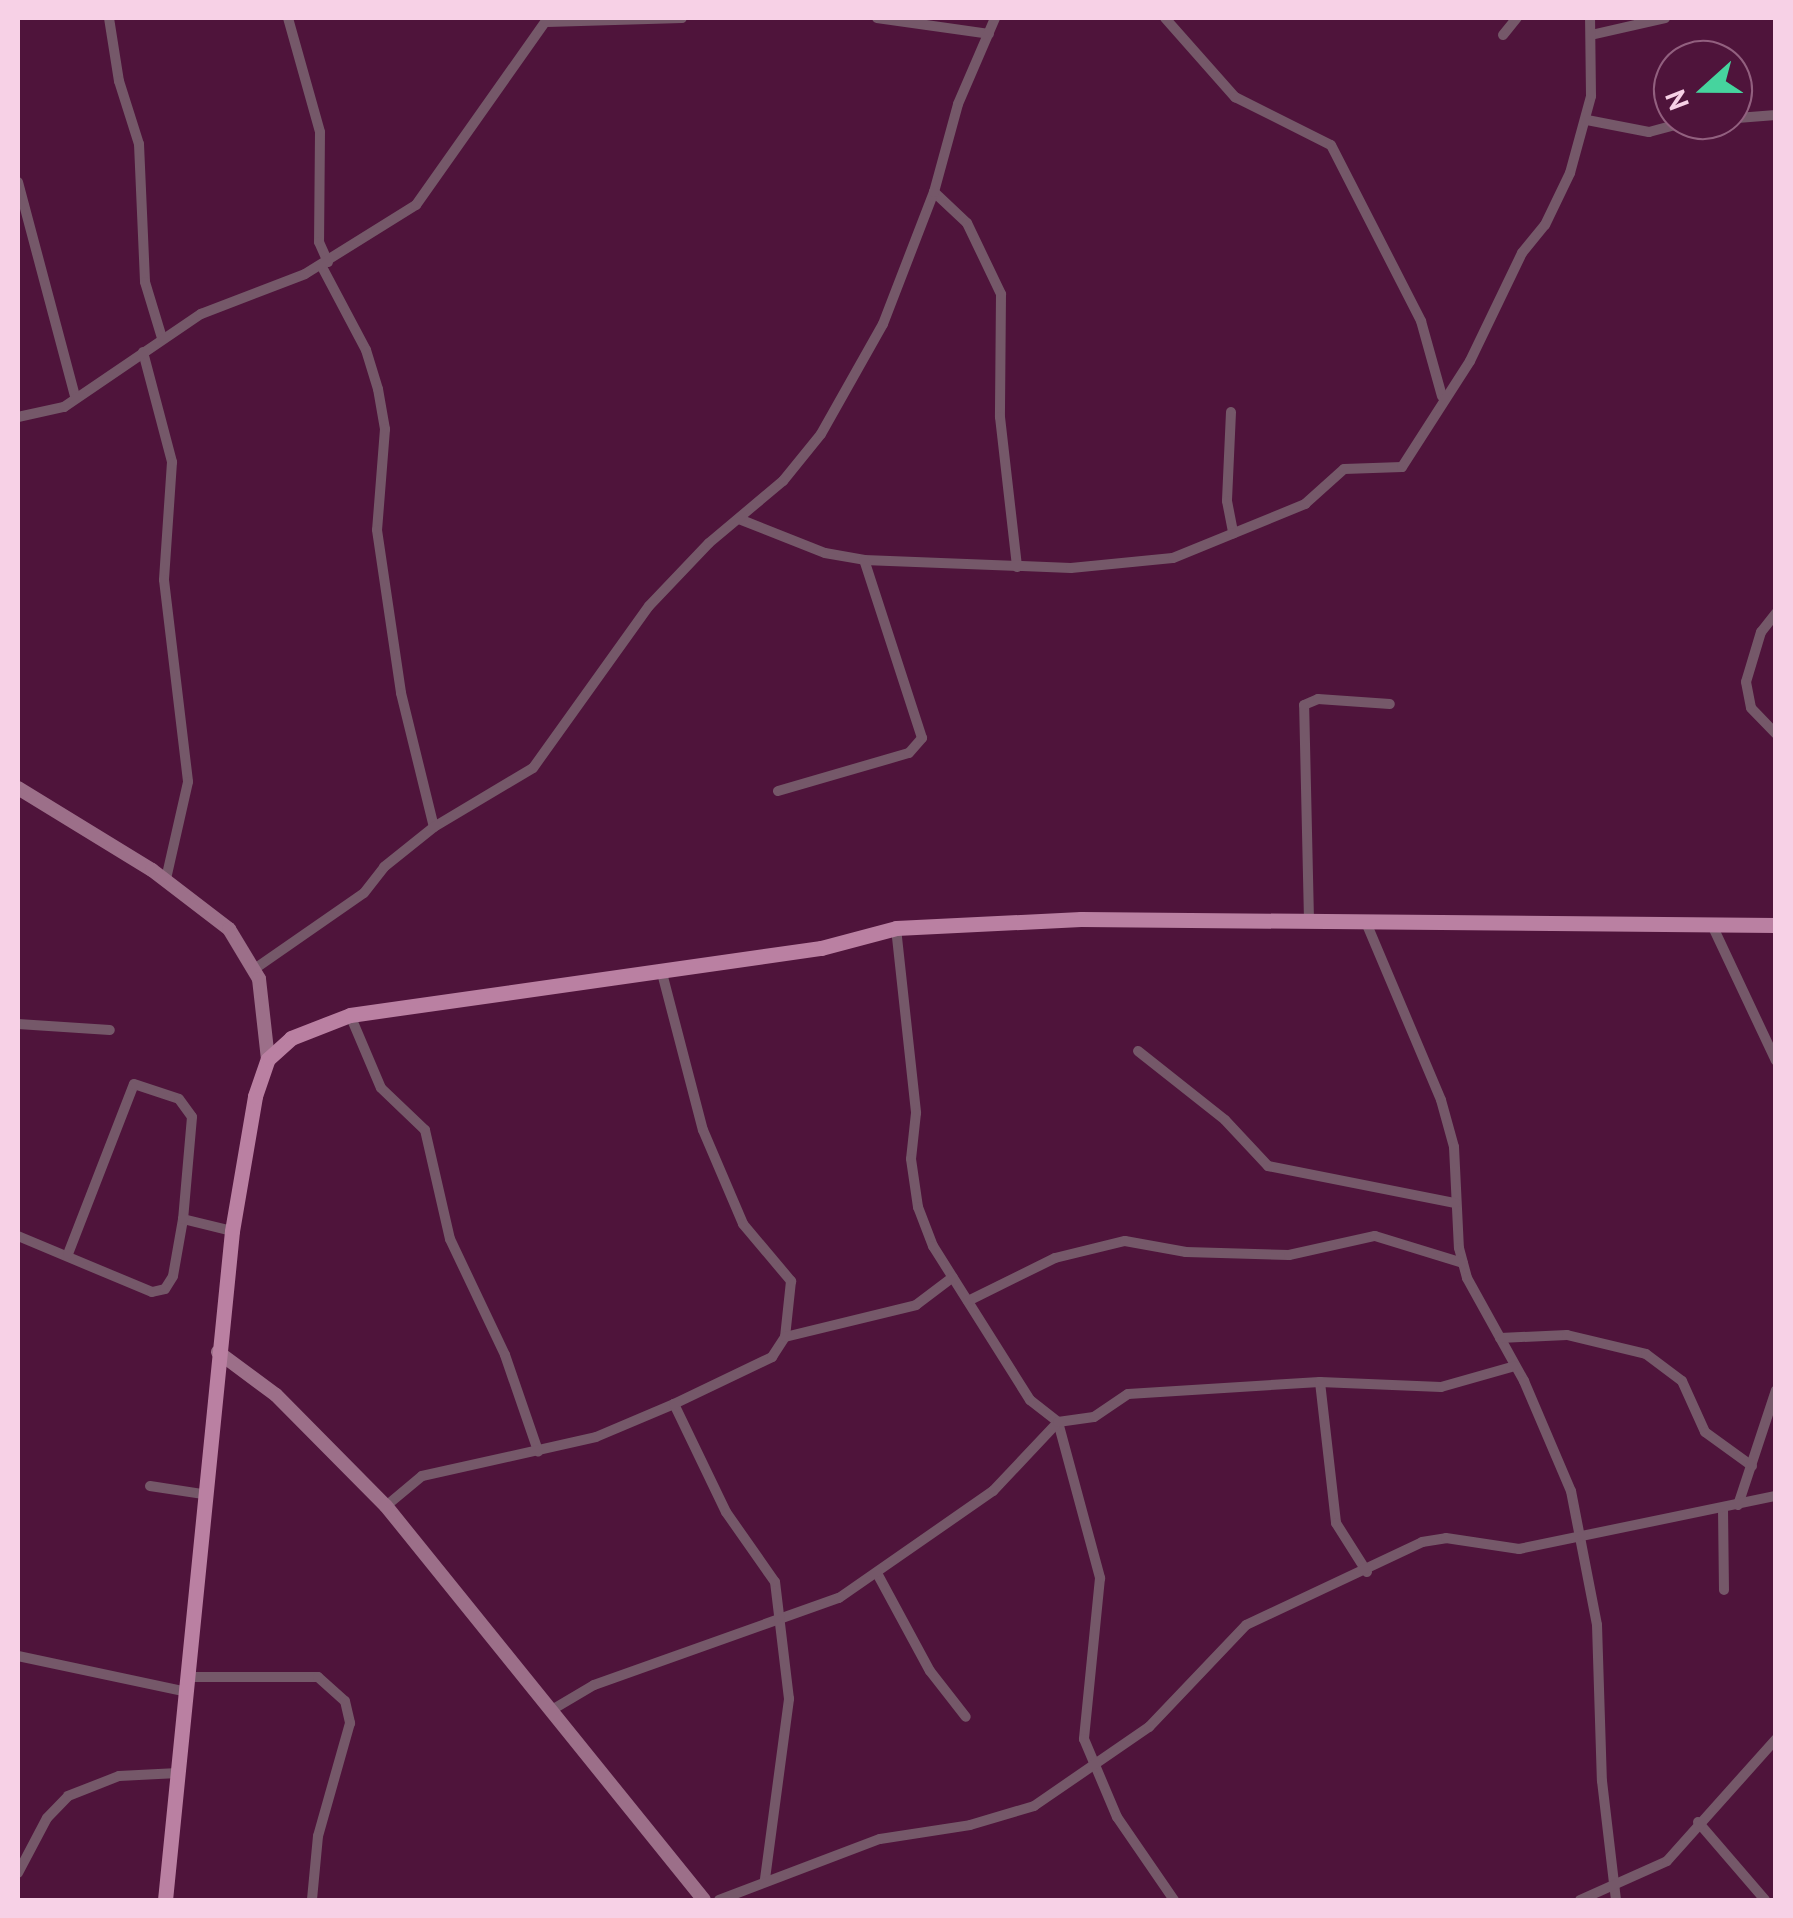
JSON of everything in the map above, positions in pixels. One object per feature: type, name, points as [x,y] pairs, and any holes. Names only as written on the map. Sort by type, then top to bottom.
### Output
[{"type":"main road","points":[[165,1900],[218,1352],[248,1126],[268,1059],[307,1028],[350,1016],[821,948],[896,928],[1065,920],[1776,925]]},
{"type":"street","points":[[109,18],[119,81],[139,144],[145,282],[162,338]]},
{"type":"street","points":[[288,18],[320,132],[319,242],[324,264],[366,350],[378,389],[385,428],[377,530],[402,693],[434,827]]},
{"type":"street","points":[[18,417],[64,407],[201,314],[324,264],[416,205],[434,186],[548,20],[682,18]]},
{"type":"street","points":[[877,18],[989,34]]},
{"type":"street","points":[[256,968],[364,893],[384,866],[434,827],[533,768],[648,606],[738,519],[784,481],[838,408],[883,324],[934,192],[958,104],[995,18]]},
{"type":"street","points":[[1165,18],[1235,97],[1331,145],[1390,249],[1422,321],[1442,396]]},
{"type":"street","points":[[1503,35],[1517,18]]},
{"type":"street","points":[[738,519],[825,553],[864,560],[1018,567],[1173,558],[1305,504],[1344,469],[1402,468],[1442,396],[1470,361],[1522,253],[1545,225],[1587,120],[1590,18]]},
{"type":"street","points":[[1591,34],[1666,18]]},
{"type":"street","points":[[1587,120],[1648,132],[1686,122],[1776,116]]},
{"type":"street","points":[[18,182],[75,396]]},
{"type":"street","points":[[934,192],[967,223],[1001,294],[1000,418],[1018,567]]},
{"type":"street","points":[[143,352],[172,462],[164,580],[188,782],[166,880]]},
{"type":"street","points":[[1232,412],[1226,501],[1232,532]]},
{"type":"street","points":[[778,792],[909,754],[922,738],[864,560]]},
{"type":"street","points":[[1776,613],[1761,632],[1746,682],[1751,708],[1776,734]]},
{"type":"street","points":[[1309,920],[1304,705],[1318,699],[1390,704]]},
{"type":"street","points":[[18,788],[166,880],[218,918],[256,968],[268,1059]]},
{"type":"street","points":[[1365,920],[1441,1100],[1454,1147],[1454,1202],[1463,1263],[1516,1366],[1571,1490],[1597,1625],[1611,1887],[1616,1900]]},
{"type":"street","points":[[1712,924],[1776,1060]]},
{"type":"street","points":[[896,928],[916,1113],[911,1159],[918,1207],[953,1277],[1030,1400],[1058,1422],[1098,1557],[1097,1624],[1084,1694],[1084,1739],[1118,1817],[1174,1900]]},
{"type":"street","points":[[386,1506],[422,1476],[596,1437],[772,1357],[785,1338],[791,1281],[743,1224],[703,1130],[662,973]]},
{"type":"street","points":[[350,1016],[381,1088],[425,1130],[450,1239],[504,1355],[538,1450]]},
{"type":"street","points":[[18,1024],[110,1030]]},
{"type":"street","points":[[1138,1051],[1225,1120],[1268,1166],[1454,1202]]},
{"type":"street","points":[[18,1236],[152,1292],[166,1289],[183,1218],[192,1117],[179,1100],[134,1084],[68,1254]]},
{"type":"street","points":[[183,1218],[232,1231]]},
{"type":"street","points":[[968,1300],[1054,1258],[1125,1241],[1186,1252],[1289,1255],[1376,1236],[1463,1263]]},
{"type":"street","points":[[785,1338],[916,1305],[953,1277]]},
{"type":"street","points":[[1500,1338],[1567,1335],[1646,1354],[1682,1381],[1705,1432],[1752,1466]]},
{"type":"street","points":[[218,1352],[276,1394],[386,1506],[704,1900]]},
{"type":"street","points":[[550,1711],[594,1686],[780,1620],[878,1575],[993,1491],[1058,1422],[1094,1416],[1128,1394],[1320,1382],[1441,1386],[1516,1366]]},
{"type":"street","points":[[1320,1382],[1336,1522],[1367,1572]]},
{"type":"street","points":[[1738,1505],[1776,1390]]},
{"type":"street","points":[[674,1404],[726,1512],[776,1582],[790,1699],[764,1880]]},
{"type":"street","points":[[150,1486],[203,1494]]},
{"type":"street","points":[[719,1900],[764,1880],[903,1832],[970,1825],[1034,1806],[1066,1789],[1094,1762],[1149,1726],[1246,1625],[1367,1572],[1422,1542],[1446,1538],[1519,1548],[1776,1496]]},
{"type":"street","points":[[1723,1508],[1724,1590]]},
{"type":"street","points":[[878,1575],[930,1670],[966,1716]]},
{"type":"street","points":[[18,1656],[184,1684],[318,1677],[345,1702],[350,1723],[318,1836],[312,1900]]},
{"type":"street","points":[[1580,1900],[1666,1861],[1776,1739]]},
{"type":"street","points":[[18,1873],[47,1818],[68,1796],[119,1776],[178,1772]]},
{"type":"street","points":[[1698,1822],[1764,1900]]}]
